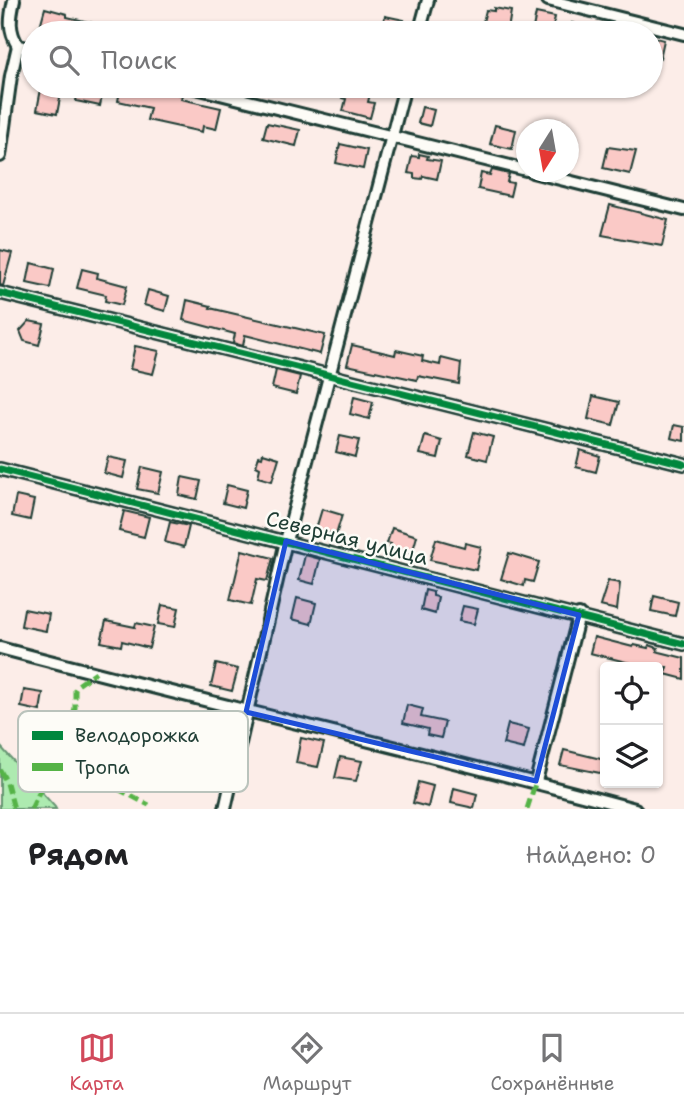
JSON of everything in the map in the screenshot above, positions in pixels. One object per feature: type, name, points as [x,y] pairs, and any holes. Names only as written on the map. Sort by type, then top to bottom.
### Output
[{"type":"street","points":[[0,156],[10,76],[18,46],[10,26],[14,0]]},
{"type":"street","points":[[422,21],[428,0]]},
{"type":"street","points":[[548,0],[632,21]]},
{"type":"street","points":[[663,29],[684,34]]},
{"type":"street","points":[[236,98],[516,168]]},
{"type":"street","name":"Северная улица","points":[[246,711],[286,541],[402,98]]},
{"type":"street","points":[[573,182],[684,210]]},
{"type":"street","points":[[0,293],[684,464]]},
{"type":"street","name":"Северная улица","points":[[0,469],[684,643]]},
{"type":"street","points":[[536,782],[579,615]]},
{"type":"street","points":[[0,648],[242,711]]},
{"type":"street","points":[[248,712],[536,782],[635,809]]},
{"type":"highlighted area","points":[[286,541],[579,615],[536,781],[246,712]]},
{"type":"green space","points":[[0,746],[18,766],[18,792],[41,792],[56,809],[0,809]]},
{"type":"building","points":[[45,8],[84,21],[41,21]]},
{"type":"building","points":[[494,8],[511,11],[509,21],[483,21],[486,10],[494,11]]},
{"type":"building","points":[[536,13],[555,17],[554,21],[534,21]]},
{"type":"building","points":[[385,16],[404,20],[404,21],[384,21]]},
{"type":"building","points":[[39,98],[60,98],[57,114],[37,110]]},
{"type":"building","points":[[77,98],[102,98],[100,106],[76,101]]},
{"type":"building","points":[[119,98],[181,98],[221,108],[216,129],[203,126],[202,132],[147,120],[150,108],[118,101]]},
{"type":"building","points":[[342,98],[369,98],[368,102],[374,103],[370,118],[343,111],[346,99]]},
{"type":"building","points":[[422,107],[434,110],[430,126],[418,123]]},
{"type":"building","points":[[267,123],[300,130],[296,146],[263,138]]},
{"type":"building","points":[[495,125],[516,130],[512,149],[490,144]]},
{"type":"building","points":[[340,144],[367,150],[363,169],[336,163]]},
{"type":"building","points":[[608,147],[636,151],[630,174],[603,168]]},
{"type":"building","points":[[419,154],[428,156],[427,159],[441,161],[437,179],[423,176],[422,179],[414,178],[414,174],[408,173],[412,156],[419,157]]},
{"type":"building","points":[[492,170],[509,174],[507,182],[513,183],[510,196],[478,189],[481,173],[490,175]]},
{"type":"building","points":[[610,205],[668,220],[662,246],[602,235]]},
{"type":"building","points":[[0,250],[12,253],[3,286],[0,285]]},
{"type":"building","points":[[31,263],[54,269],[50,288],[27,283]]},
{"type":"building","points":[[82,269],[98,273],[97,278],[127,286],[122,305],[105,301],[106,295],[77,288]]},
{"type":"building","points":[[148,290],[169,296],[165,311],[144,305]]},
{"type":"building","points":[[187,300],[211,306],[210,308],[325,335],[320,354],[245,335],[243,346],[233,343],[235,334],[183,320]]},
{"type":"building","points":[[29,321],[44,324],[39,345],[24,341],[20,331]]},
{"type":"building","points":[[352,345],[395,355],[396,350],[423,356],[422,361],[440,365],[441,358],[461,363],[459,384],[418,376],[417,380],[347,365]]},
{"type":"building","points":[[135,346],[159,351],[153,374],[130,369]]},
{"type":"building","points":[[276,370],[300,376],[296,394],[272,388]]},
{"type":"building","points":[[593,396],[619,402],[613,425],[588,419]]},
{"type":"building","points":[[354,397],[373,402],[369,419],[350,414]]},
{"type":"building","points":[[674,425],[684,427],[684,441],[671,438]]},
{"type":"building","points":[[474,432],[493,437],[487,460],[468,455]]},
{"type":"building","points":[[340,436],[359,440],[355,457],[336,452]]},
{"type":"building","points":[[425,436],[442,441],[438,458],[420,454]]},
{"type":"building","points":[[580,450],[600,456],[596,472],[576,467]]},
{"type":"building","points":[[263,453],[279,458],[272,481],[258,477],[260,468],[256,466]]},
{"type":"building","points":[[108,457],[127,461],[123,478],[104,473]]},
{"type":"building","points":[[142,467],[163,472],[158,493],[137,489]]},
{"type":"building","points":[[182,477],[201,481],[197,499],[179,495]]},
{"type":"building","points":[[227,485],[247,490],[243,508],[223,503]]},
{"type":"building","points":[[16,496],[34,500],[30,520],[12,516]]},
{"type":"building","points":[[322,509],[342,515],[336,535],[316,529]]},
{"type":"building","points":[[124,511],[149,517],[144,537],[119,531]]},
{"type":"building","points":[[170,522],[189,526],[184,547],[165,542]]},
{"type":"building","points":[[392,528],[417,536],[412,554],[390,548],[391,544],[387,543]]},
{"type":"building","points":[[436,539],[464,547],[465,543],[481,547],[476,570],[430,560]]},
{"type":"building","points":[[242,550],[273,558],[267,581],[257,579],[251,605],[230,600]]},
{"type":"building","points":[[509,553],[539,562],[533,582],[525,580],[524,586],[501,579]]},
{"type":"building","points":[[305,555],[320,559],[314,584],[299,580]]},
{"type":"building","points":[[608,581],[620,583],[617,610],[600,606]]},
{"type":"building","points":[[425,590],[438,597],[435,614],[421,610]]},
{"type":"building","points":[[654,596],[678,602],[675,616],[651,611]]},
{"type":"building","points":[[297,598],[316,603],[311,624],[292,619]]},
{"type":"building","points":[[162,605],[179,608],[175,627],[158,624]]},
{"type":"building","points":[[463,606],[478,609],[474,624],[459,621]]},
{"type":"building","points":[[24,609],[49,614],[46,631],[21,626]]},
{"type":"building","points":[[106,621],[135,627],[136,623],[154,627],[149,648],[122,641],[121,646],[101,642]]},
{"type":"building","points":[[594,637],[633,647],[648,648],[649,645],[658,648],[657,651],[684,658],[684,679],[665,674],[667,667],[663,667],[663,662],[626,662],[590,653]]},
{"type":"building","points":[[216,664],[238,669],[232,691],[211,686]]},
{"type":"building","points":[[24,690],[43,693],[40,711],[21,707]]},
{"type":"building","points":[[407,705],[423,709],[421,717],[445,722],[441,738],[427,735],[428,729],[403,723]]},
{"type":"building","points":[[508,724],[529,729],[524,749],[503,744]]},
{"type":"building","points":[[301,738],[324,743],[318,767],[296,763]]},
{"type":"building","points":[[564,750],[600,759],[600,773],[560,765]]},
{"type":"building","points":[[340,757],[362,761],[356,781],[335,778]]},
{"type":"building","points":[[418,782],[433,786],[428,807],[413,803]]},
{"type":"building","points":[[454,788],[477,794],[474,808],[451,803]]},
{"type":"marked path","points":[[74,711],[75,690],[96,672]]},
{"type":"marked path","points":[[0,770],[7,783],[14,809]]},
{"type":"marked path","points":[[527,809],[536,781]]},
{"type":"marked path","points":[[31,809],[39,792]]},
{"type":"marked path","points":[[124,792],[149,805]]},
{"type":"cycle path","points":[[0,293],[684,464]]},
{"type":"cycle path","points":[[0,469],[684,644]]}]
